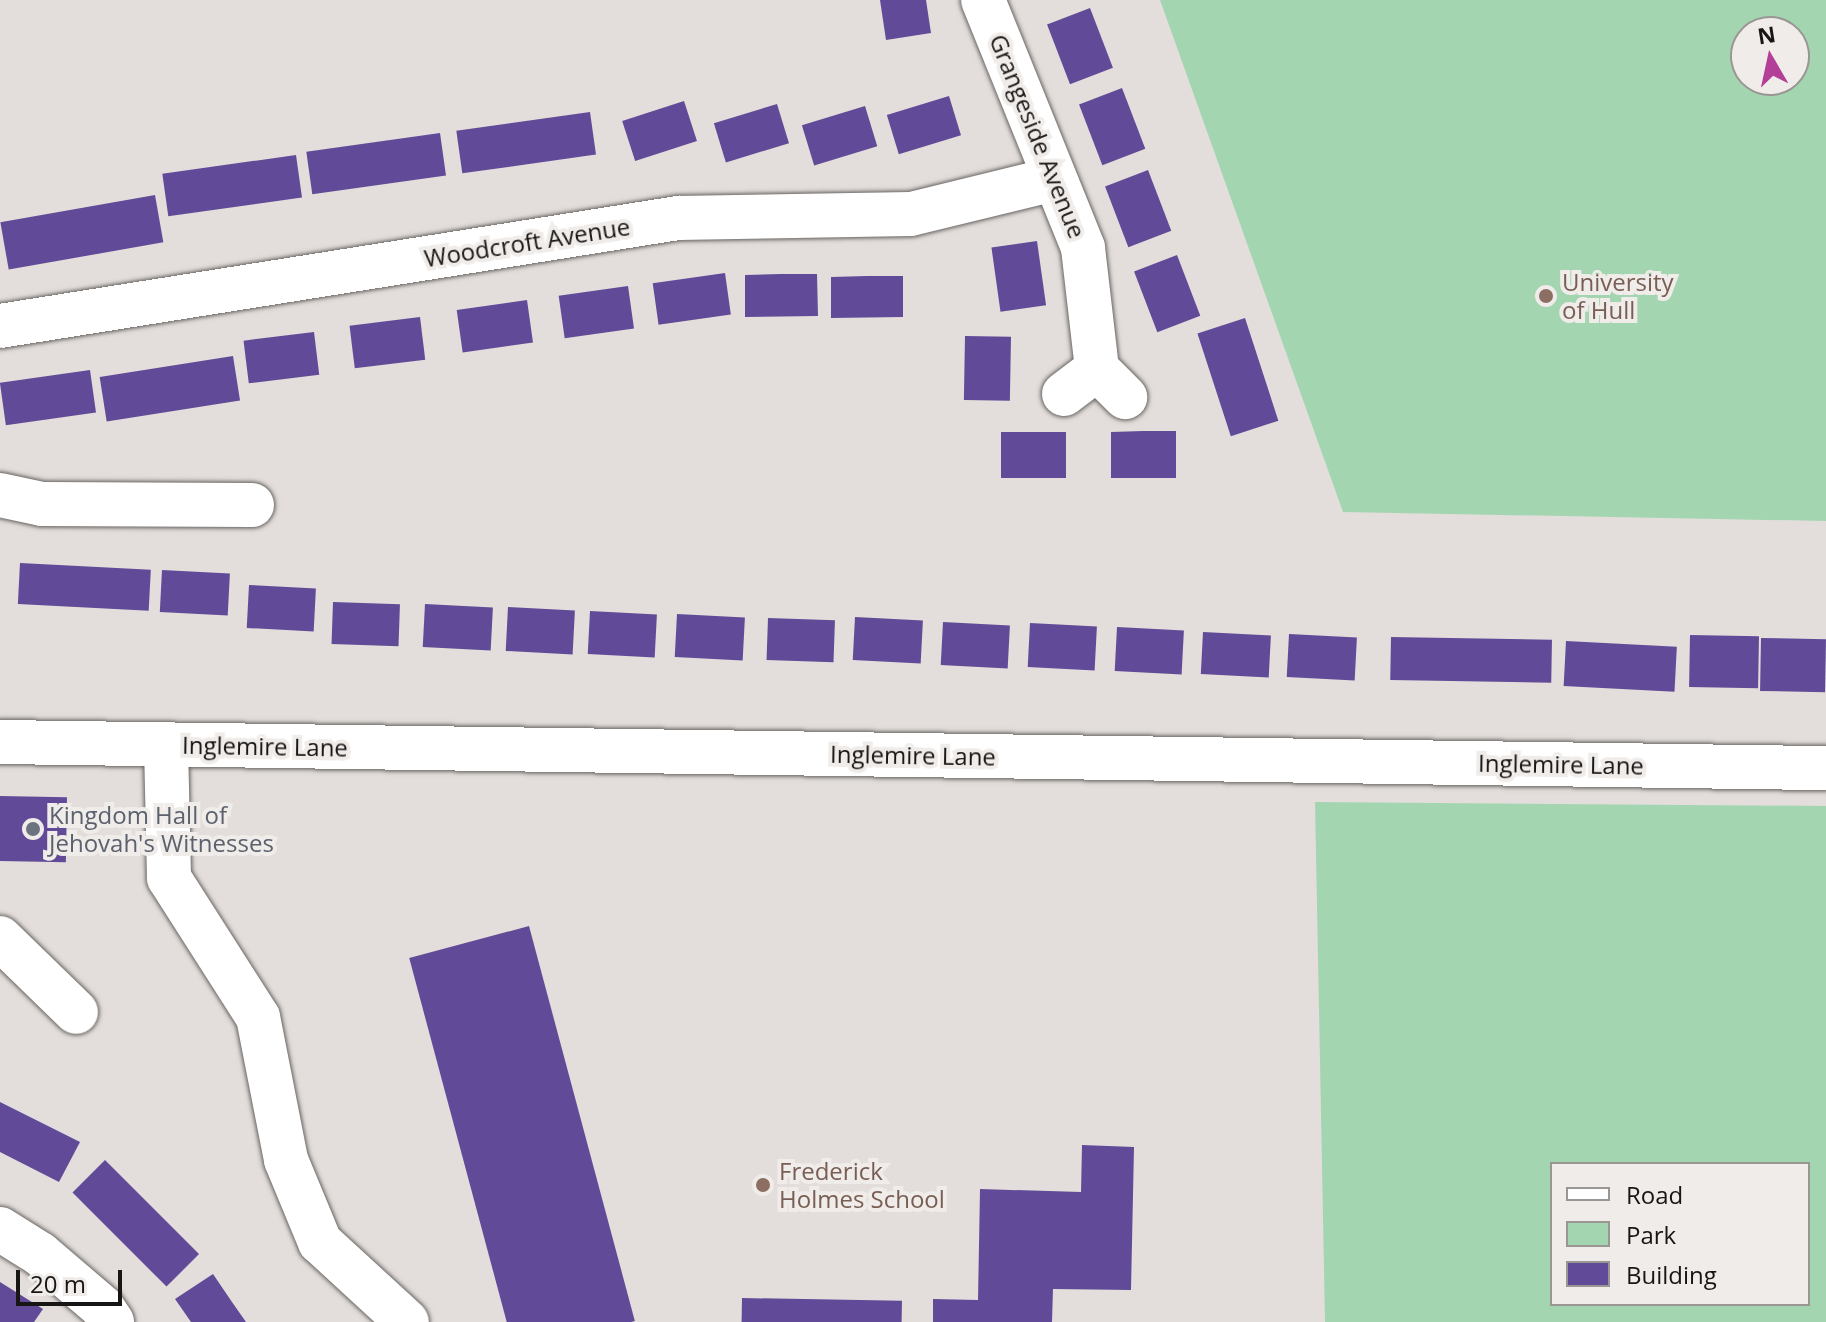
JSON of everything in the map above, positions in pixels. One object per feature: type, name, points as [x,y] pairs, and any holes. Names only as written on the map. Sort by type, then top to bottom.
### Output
[{"type":"street","name":"Grangeside Avenue","points":[[983,0],[1083,248],[1095,387]]},
{"type":"street","name":"Woodcroft Avenue","points":[[0,326],[678,218],[911,214],[1055,179]]},
{"type":"street","points":[[0,495],[42,504],[252,505]]},
{"type":"street","name":"Inglemire Lane","points":[[0,742],[1826,768]]},
{"type":"street","points":[[166,745],[169,878],[258,1017],[291,1174],[320,1242],[407,1322]]},
{"type":"street","points":[[0,938],[76,1012]]},
{"type":"street","points":[[0,1229],[40,1254],[102,1307],[112,1322]]},
{"type":"green space","name":"University of Hull","points":[[1160,0],[1826,0],[1826,521],[1343,512]]},
{"type":"green space","points":[[1315,802],[1826,806],[1826,1322],[1325,1322]]},
{"type":"building","points":[[880,0],[926,0],[931,33],[886,40]]},
{"type":"building","points":[[1090,8],[1113,68],[1070,84],[1047,24]]},
{"type":"building","points":[[1122,88],[1145,149],[1102,165],[1079,104]]},
{"type":"building","points":[[949,96],[961,135],[899,154],[887,115]]},
{"type":"building","points":[[684,101],[697,141],[635,161],[622,121]]},
{"type":"building","points":[[777,104],[789,143],[726,163],[714,123]]},
{"type":"building","points":[[865,106],[877,146],[814,165],[802,125]]},
{"type":"building","points":[[590,112],[596,155],[462,173],[456,131]]},
{"type":"building","points":[[440,133],[446,176],[312,194],[306,152]]},
{"type":"building","points":[[296,155],[302,198],[168,216],[162,174]]},
{"type":"building","points":[[1148,170],[1171,231],[1128,247],[1105,186]]},
{"type":"building","points":[[155,195],[163,242],[9,270],[0,222]]},
{"type":"building","points":[[1037,241],[1046,305],[1000,312],[991,247]]},
{"type":"building","points":[[1177,255],[1200,316],[1157,332],[1134,271]]},
{"type":"building","points":[[725,273],[731,315],[659,325],[653,283]]},
{"type":"building","points":[[817,274],[818,316],[745,317],[745,275]]},
{"type":"building","points":[[903,276],[903,317],[831,318],[831,277]]},
{"type":"building","points":[[628,286],[634,329],[565,338],[559,296]]},
{"type":"building","points":[[527,300],[533,343],[463,352],[457,310]]},
{"type":"building","points":[[420,317],[425,360],[355,368],[350,326]]},
{"type":"building","points":[[1245,318],[1278,421],[1231,436],[1197,333]]},
{"type":"building","points":[[314,332],[319,375],[249,383],[244,341]]},
{"type":"building","points":[[965,336],[1011,337],[1010,401],[964,400]]},
{"type":"building","points":[[233,356],[240,400],[107,422],[100,377]]},
{"type":"building","points":[[90,370],[96,413],[6,425],[0,383]]},
{"type":"building","points":[[1176,431],[1176,478],[1111,478],[1111,432]]},
{"type":"building","points":[[1001,432],[1066,432],[1066,478],[1001,478]]},
{"type":"building","points":[[20,563],[151,570],[149,611],[18,604]]},
{"type":"building","points":[[162,570],[230,574],[228,616],[160,612]]},
{"type":"building","points":[[249,585],[316,589],[314,631],[247,628]]},
{"type":"building","points":[[333,602],[400,604],[398,646],[332,644]]},
{"type":"building","points":[[425,604],[493,608],[491,650],[423,647]]},
{"type":"building","points":[[508,607],[575,611],[573,654],[506,651]]},
{"type":"building","points":[[590,611],[657,615],[655,657],[588,654]]},
{"type":"building","points":[[677,614],[745,618],[743,660],[675,657]]},
{"type":"building","points":[[855,617],[923,621],[921,663],[853,660]]},
{"type":"building","points":[[768,618],[835,620],[833,662],[767,660]]},
{"type":"building","points":[[943,622],[1010,626],[1008,668],[941,665]]},
{"type":"building","points":[[1030,623],[1097,627],[1095,670],[1028,667]]},
{"type":"building","points":[[1117,627],[1184,631],[1182,674],[1115,671]]},
{"type":"building","points":[[1203,632],[1271,636],[1269,678],[1201,674]]},
{"type":"building","points":[[1289,634],[1357,638],[1355,680],[1287,677]]},
{"type":"building","points":[[1690,635],[1759,636],[1758,688],[1689,687]]},
{"type":"building","points":[[1391,637],[1552,640],[1551,683],[1390,680]]},
{"type":"building","points":[[1761,638],[1826,639],[1825,692],[1760,691]]},
{"type":"building","points":[[1566,641],[1677,647],[1674,692],[1564,686]]},
{"type":"building","name":"Kingdom Hall of Jehovah's Witnesses","points":[[0,796],[67,797],[66,862],[0,861]]},
{"type":"building","points":[[529,926],[635,1321],[507,1322],[409,958]]},
{"type":"building","points":[[0,1102],[80,1142],[59,1182],[0,1152]]},
{"type":"building","name":"Frederick Holmes School","points":[[1082,1145],[1134,1147],[1131,1290],[1053,1289],[1052,1322],[933,1322],[933,1299],[978,1300],[980,1189],[1081,1192]]},
{"type":"building","points":[[105,1160],[199,1254],[167,1287],[72,1193]]},
{"type":"building","points":[[213,1274],[246,1322],[191,1322],[175,1299]]},
{"type":"building","points":[[0,1282],[43,1309],[34,1322],[0,1322]]},
{"type":"building","points":[[742,1298],[902,1301],[902,1322],[742,1322]]},
{"type":"place","name":"University of Hull","points":[[1546,296]]},
{"type":"place","name":"Kingdom Hall of Jehovah's Witnesses","points":[[33,829]]},
{"type":"place","name":"Frederick Holmes School","points":[[763,1185]]}]
